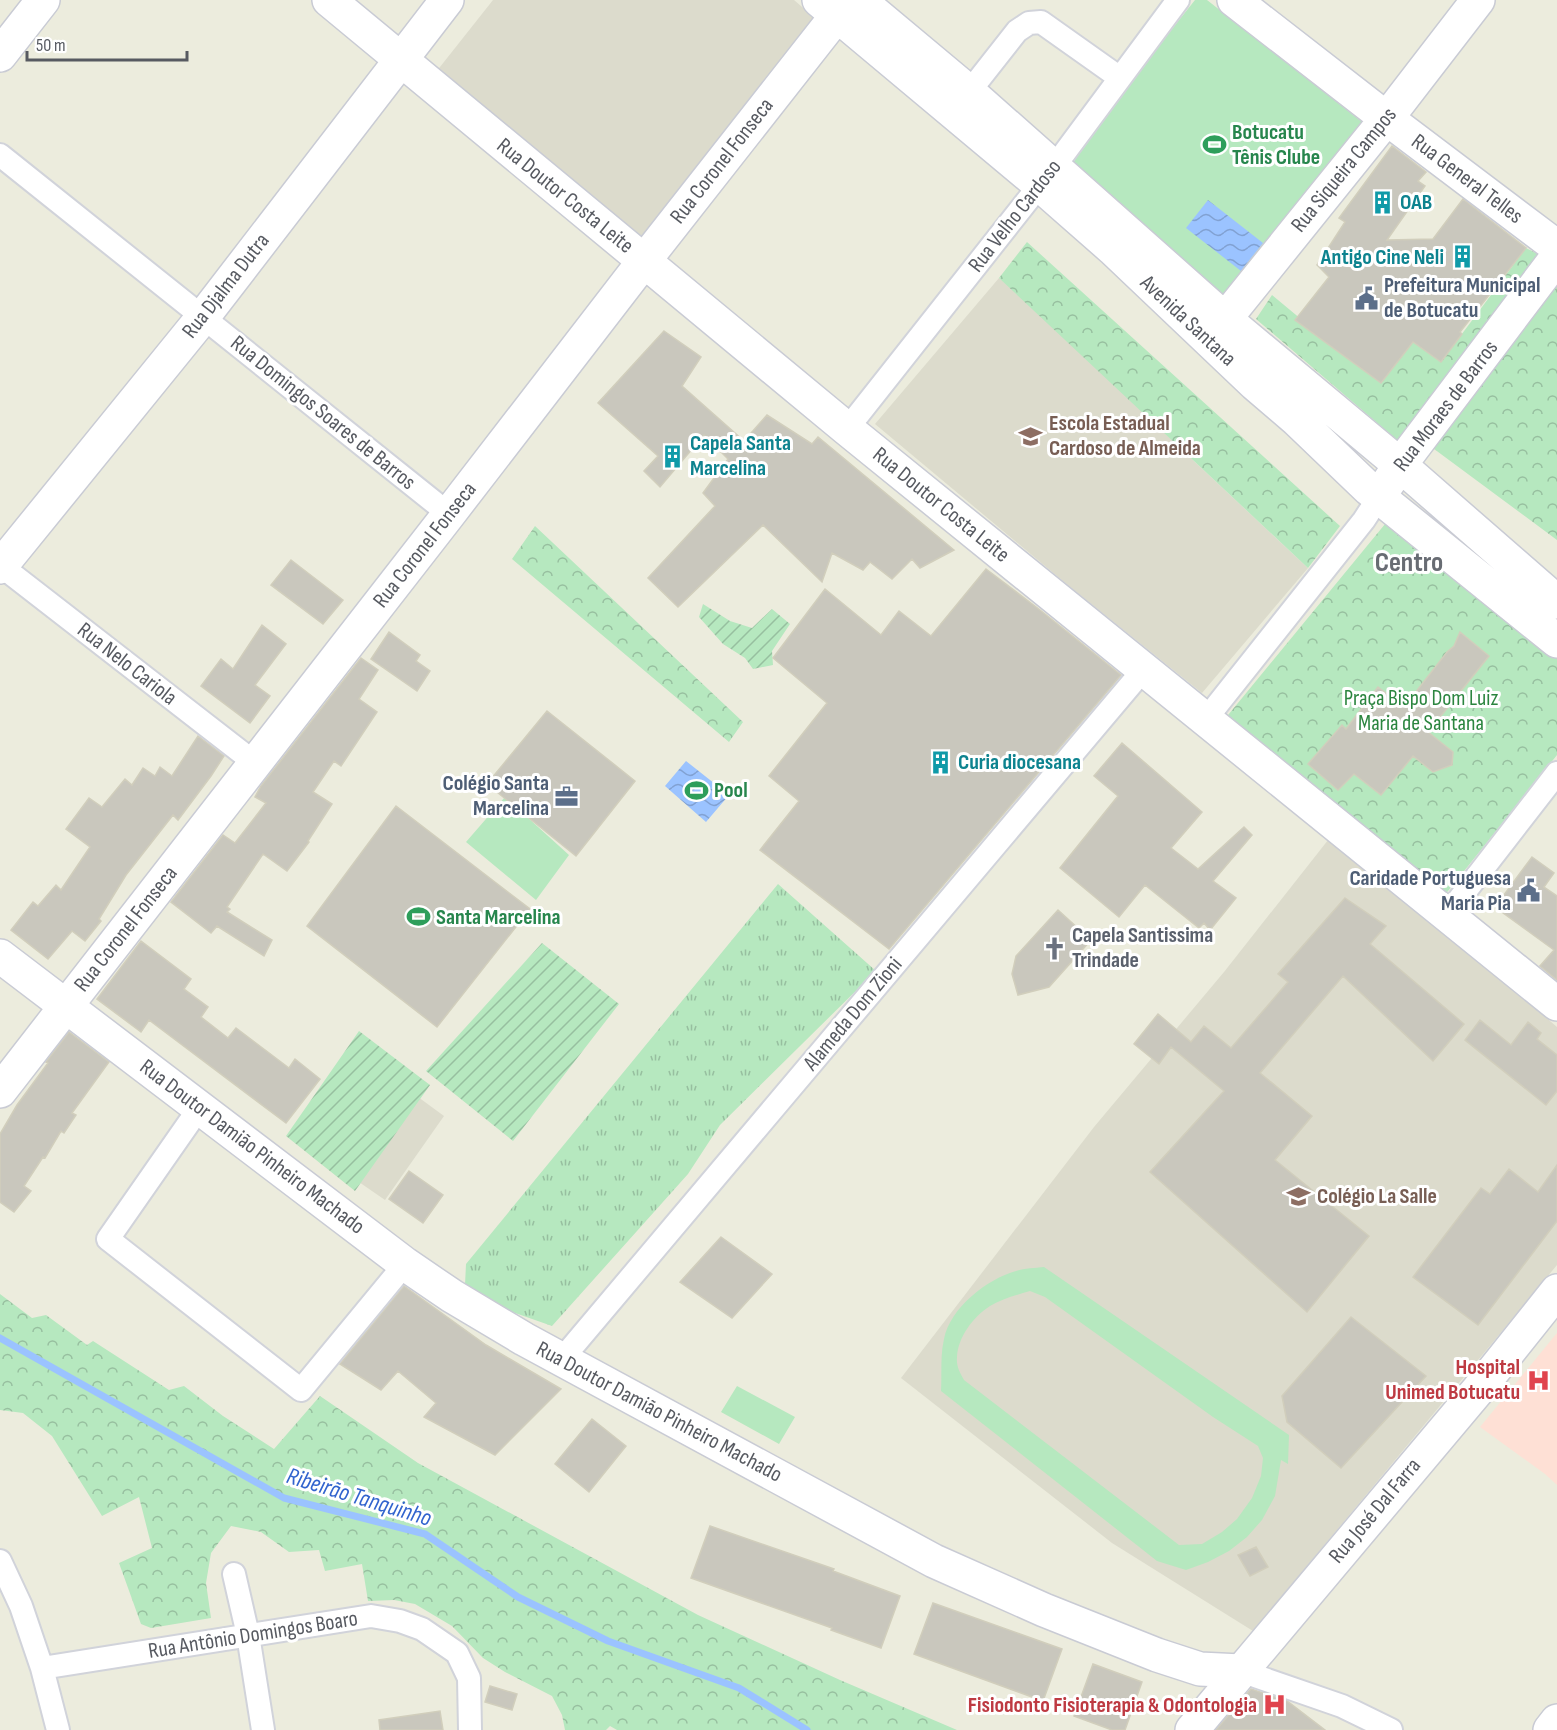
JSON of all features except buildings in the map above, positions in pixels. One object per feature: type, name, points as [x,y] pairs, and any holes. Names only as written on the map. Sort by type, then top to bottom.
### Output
[{"type":"street","points":[[0,55],[43,0]]},
{"type":"street","name":"Rua Doutor Costa Leite","points":[[328,0],[847,429],[1557,1004]]},
{"type":"street","name":"Rua Djalma Dutra","points":[[0,566],[203,317],[447,0]]},
{"type":"street","name":"Rua Velho Cardoso","points":[[847,429],[1047,176],[1178,0]]},
{"type":"street","name":"Rua General Telles","points":[[1234,0],[1557,247]]},
{"type":"street","name":"Rua Siqueira Campos","points":[[1218,330],[1478,0]]},
{"type":"street","name":"Avenida Santana","points":[[841,4],[969,92],[1113,249],[1400,465],[1557,602]]},
{"type":"street","name":"Avenida Santana","points":[[841,4],[1047,176]]},
{"type":"street","name":"Rua Coronel Fonseca","points":[[0,1091],[449,514],[841,4]]},
{"type":"street","points":[[969,92],[1017,31],[1029,23],[1041,22],[1120,78]]},
{"type":"street","name":"Rua Domingos Soares de Barros","points":[[0,155],[449,514]]},
{"type":"street","name":"Rua Moraes de Barros","points":[[1379,497],[1400,465],[1557,257]]},
{"type":"street","name":"Avenida Santana","points":[[1218,330],[1255,384],[1379,497],[1557,641]]},
{"type":"street","points":[[1206,719],[1364,520],[1379,497]]},
{"type":"street","name":"Rua Nelo Cariola","points":[[0,566],[255,763]]},
{"type":"street","name":"Alameda Dom Zioni","points":[[562,1359],[1144,669]]},
{"type":"street","points":[[1447,915],[1557,773]]},
{"type":"street","name":"Rua Doutor Damião Pinheiro Machado","points":[[0,956],[405,1264],[452,1296],[524,1339],[934,1561],[1157,1655],[1200,1669],[1241,1671],[1342,1706],[1390,1730]]},
{"type":"street","points":[[200,1107],[108,1239],[301,1389],[405,1264]]},
{"type":"street","name":"Rua José Dal Farra","points":[[1192,1730],[1478,1390],[1557,1291]]},
{"type":"street","points":[[0,1561],[21,1606],[42,1668],[58,1730]]},
{"type":"street","points":[[234,1574],[249,1635],[264,1730]]},
{"type":"street","name":"Rua Antônio Domingos Boaro","points":[[42,1668],[371,1616],[400,1621],[422,1629],[457,1653],[469,1678],[470,1730]]},
{"type":"street","points":[[1550,1730],[1557,1721]]},
{"type":"shaded area","points":[[493,0],[794,0],[816,19],[640,239],[436,72]]},
{"type":"shaded area","name":"Escola Estadual Cardoso de Almeida","points":[[999,278],[1049,315],[1180,448],[1308,568],[1202,693],[1069,586],[875,424]]},
{"type":"shaded area","name":"Colégio La Salle","points":[[1332,835],[1557,1027],[1557,1265],[1253,1631],[1112,1543],[901,1378],[1094,1127],[1224,972]]},
{"type":"shaded area","points":[[414,1094],[444,1116],[385,1200],[343,1171]]},
{"type":"shaded area","name":"Hospital Unimed Botucatu","points":[[1557,1333],[1557,1485],[1480,1427]]},
{"type":"green space","name":"Botucatu Tênis Clube","points":[[1195,0],[1207,0],[1366,125],[1229,301],[1063,166]]},
{"type":"green space","points":[[1027,242],[1340,526],[1308,568],[999,278]]},
{"type":"green space","points":[[1526,248],[1550,260],[1404,446],[1256,319],[1272,295],[1381,383],[1413,342],[1441,362]]},
{"type":"green space","points":[[1557,279],[1557,540],[1426,443]]},
{"type":"green space","name":"Praça Bispo Dom Luiz Maria de Santana","points":[[1390,518],[1557,654],[1557,755],[1444,896],[1224,720]]},
{"type":"green space","points":[[535,526],[743,722],[729,742],[512,559]]},
{"type":"green space","points":[[703,604],[730,621],[752,628],[772,609],[790,624],[772,651],[773,665],[753,669],[745,658],[723,644],[699,617]]},
{"type":"green space","points":[[505,797],[569,855],[536,900],[466,842]]},
{"type":"green space","points":[[778,884],[876,971],[720,1125],[688,1174],[552,1326],[484,1302],[465,1285],[466,1264]]},
{"type":"green space","points":[[542,943],[619,1004],[513,1141],[426,1071]]},
{"type":"green space","points":[[359,1031],[430,1085],[355,1191],[286,1136]]},
{"type":"green space","points":[[1044,1267],[1289,1435],[1288,1464],[1281,1460],[1275,1496],[1262,1520],[1247,1537],[1229,1551],[1186,1570],[1157,1561],[941,1391],[944,1339],[954,1316],[962,1306],[982,1288],[1005,1275],[1023,1269]],"holes":[[[1030,1291],[1045,1297],[1213,1417],[1258,1446],[1263,1458],[1261,1476],[1252,1498],[1237,1519],[1222,1532],[1202,1544],[1179,1545],[964,1380],[957,1363],[958,1350],[963,1335],[978,1316],[1009,1297]]]},
{"type":"green space","points":[[0,1294],[32,1318],[46,1315],[87,1345],[93,1341],[169,1390],[184,1386],[223,1416],[274,1449],[320,1396],[418,1463],[698,1615],[957,1730],[617,1730],[610,1726],[606,1730],[565,1730],[562,1715],[552,1696],[483,1658],[452,1626],[415,1604],[394,1600],[368,1601],[362,1564],[325,1571],[319,1550],[289,1552],[261,1532],[231,1526],[211,1553],[206,1583],[211,1618],[151,1628],[141,1624],[119,1563],[152,1548],[139,1497],[102,1516],[52,1436],[23,1413],[0,1410]]},
{"type":"green space","points":[[737,1386],[795,1417],[779,1444],[721,1412]]},
{"type":"water","points":[[1208,200],[1263,243],[1241,271],[1186,228]]},
{"type":"water","name":"Pool","points":[[686,761],[729,795],[706,822],[665,786]]},
{"type":"waterway","name":"Ribeirão Tanquinho","points":[[0,1338],[284,1498],[425,1534],[518,1597],[608,1641],[739,1688],[807,1730]]},
{"type":"place","name":"Botucatu Tênis Clube","points":[[1214,145]]},
{"type":"place","name":"OAB","points":[[1382,202]]},
{"type":"place","name":"Antigo Cine Neli","points":[[1462,257]]},
{"type":"place","name":"Prefeitura Municipal de Botucatu","points":[[1366,298]]},
{"type":"place","name":"Escola Estadual Cardoso de Almeida","points":[[1031,436]]},
{"type":"place","name":"Capela Santa Marcelina","points":[[672,456]]},
{"type":"place","name":"Curia diocesana","points":[[940,762]]},
{"type":"place","name":"Pool","points":[[696,790]]},
{"type":"place","name":"Colégio Santa Marcelina","points":[[567,796]]},
{"type":"place","name":"Caridade Portuguesa Maria Pia","points":[[1529,891]]},
{"type":"place","name":"Santa Marcelina","points":[[418,917]]},
{"type":"place","name":"Capela Santissima Trindade","points":[[1054,948]]},
{"type":"place","name":"Colégio La Salle","points":[[1299,1196]]},
{"type":"place","name":"Hospital Unimed Botucatu","points":[[1538,1380]]},
{"type":"place","name":"Fisiodonto Fisioterapia & Odontologia","points":[[1275,1705]]},
{"type":"district","name":"Centro","points":[[1409,562]]}]
